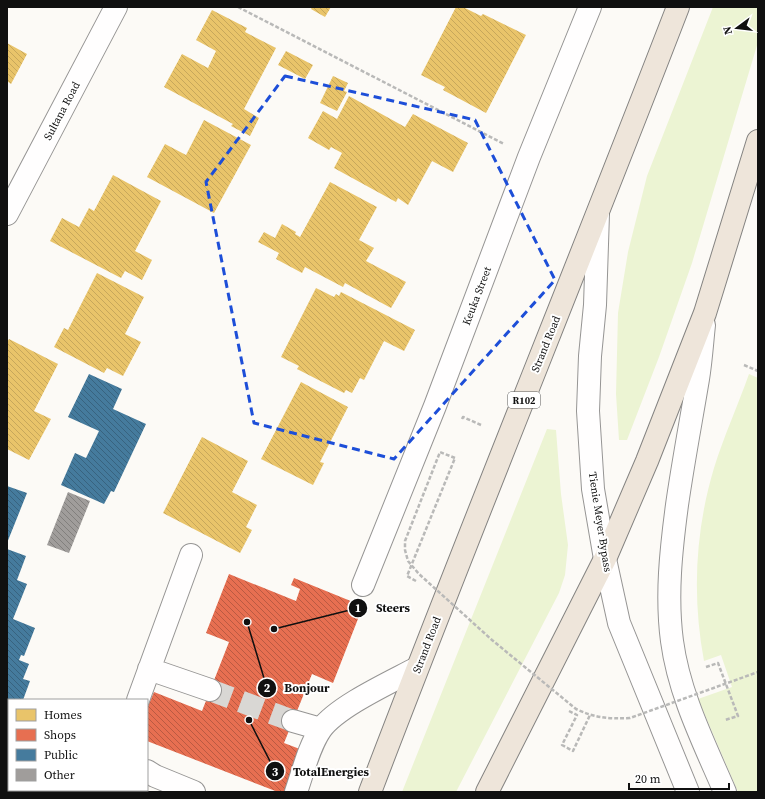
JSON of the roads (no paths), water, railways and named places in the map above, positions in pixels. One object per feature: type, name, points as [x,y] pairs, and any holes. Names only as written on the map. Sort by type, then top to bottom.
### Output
[{"type":"main road","name":"Strand Road","points":[[370,792],[417,668],[598,214],[678,7]]},
{"type":"main road","points":[[487,792],[606,559],[647,461],[705,314],[758,141]]},
{"type":"street","name":"Sultana Road","points":[[7,214],[116,7]]},
{"type":"street","name":"Keuka Street","points":[[363,585],[435,406],[529,157],[590,7]]},
{"type":"street","name":"Tienie Meyer Bypass","points":[[598,214],[595,305],[590,356],[588,411],[593,489],[619,623],[688,792]]},
{"type":"street","points":[[705,314],[698,378],[673,536],[669,596],[672,640],[686,700],[725,792]]},
{"type":"street","points":[[138,699],[192,555]]},
{"type":"street","points":[[296,792],[313,744],[321,729],[338,712],[417,668]]},
{"type":"street","points":[[149,669],[210,690]]},
{"type":"street","points":[[293,721],[321,729]]},
{"type":"street","points":[[148,772],[194,792]]},
{"type":"tunnel","points":[[210,690],[293,721]]},
{"type":"place","name":"Bonjour","points":[[247,622]]},
{"type":"place","name":"Steers","points":[[274,629]]},
{"type":"place","name":"TotalEnergies","points":[[249,720]]}]
